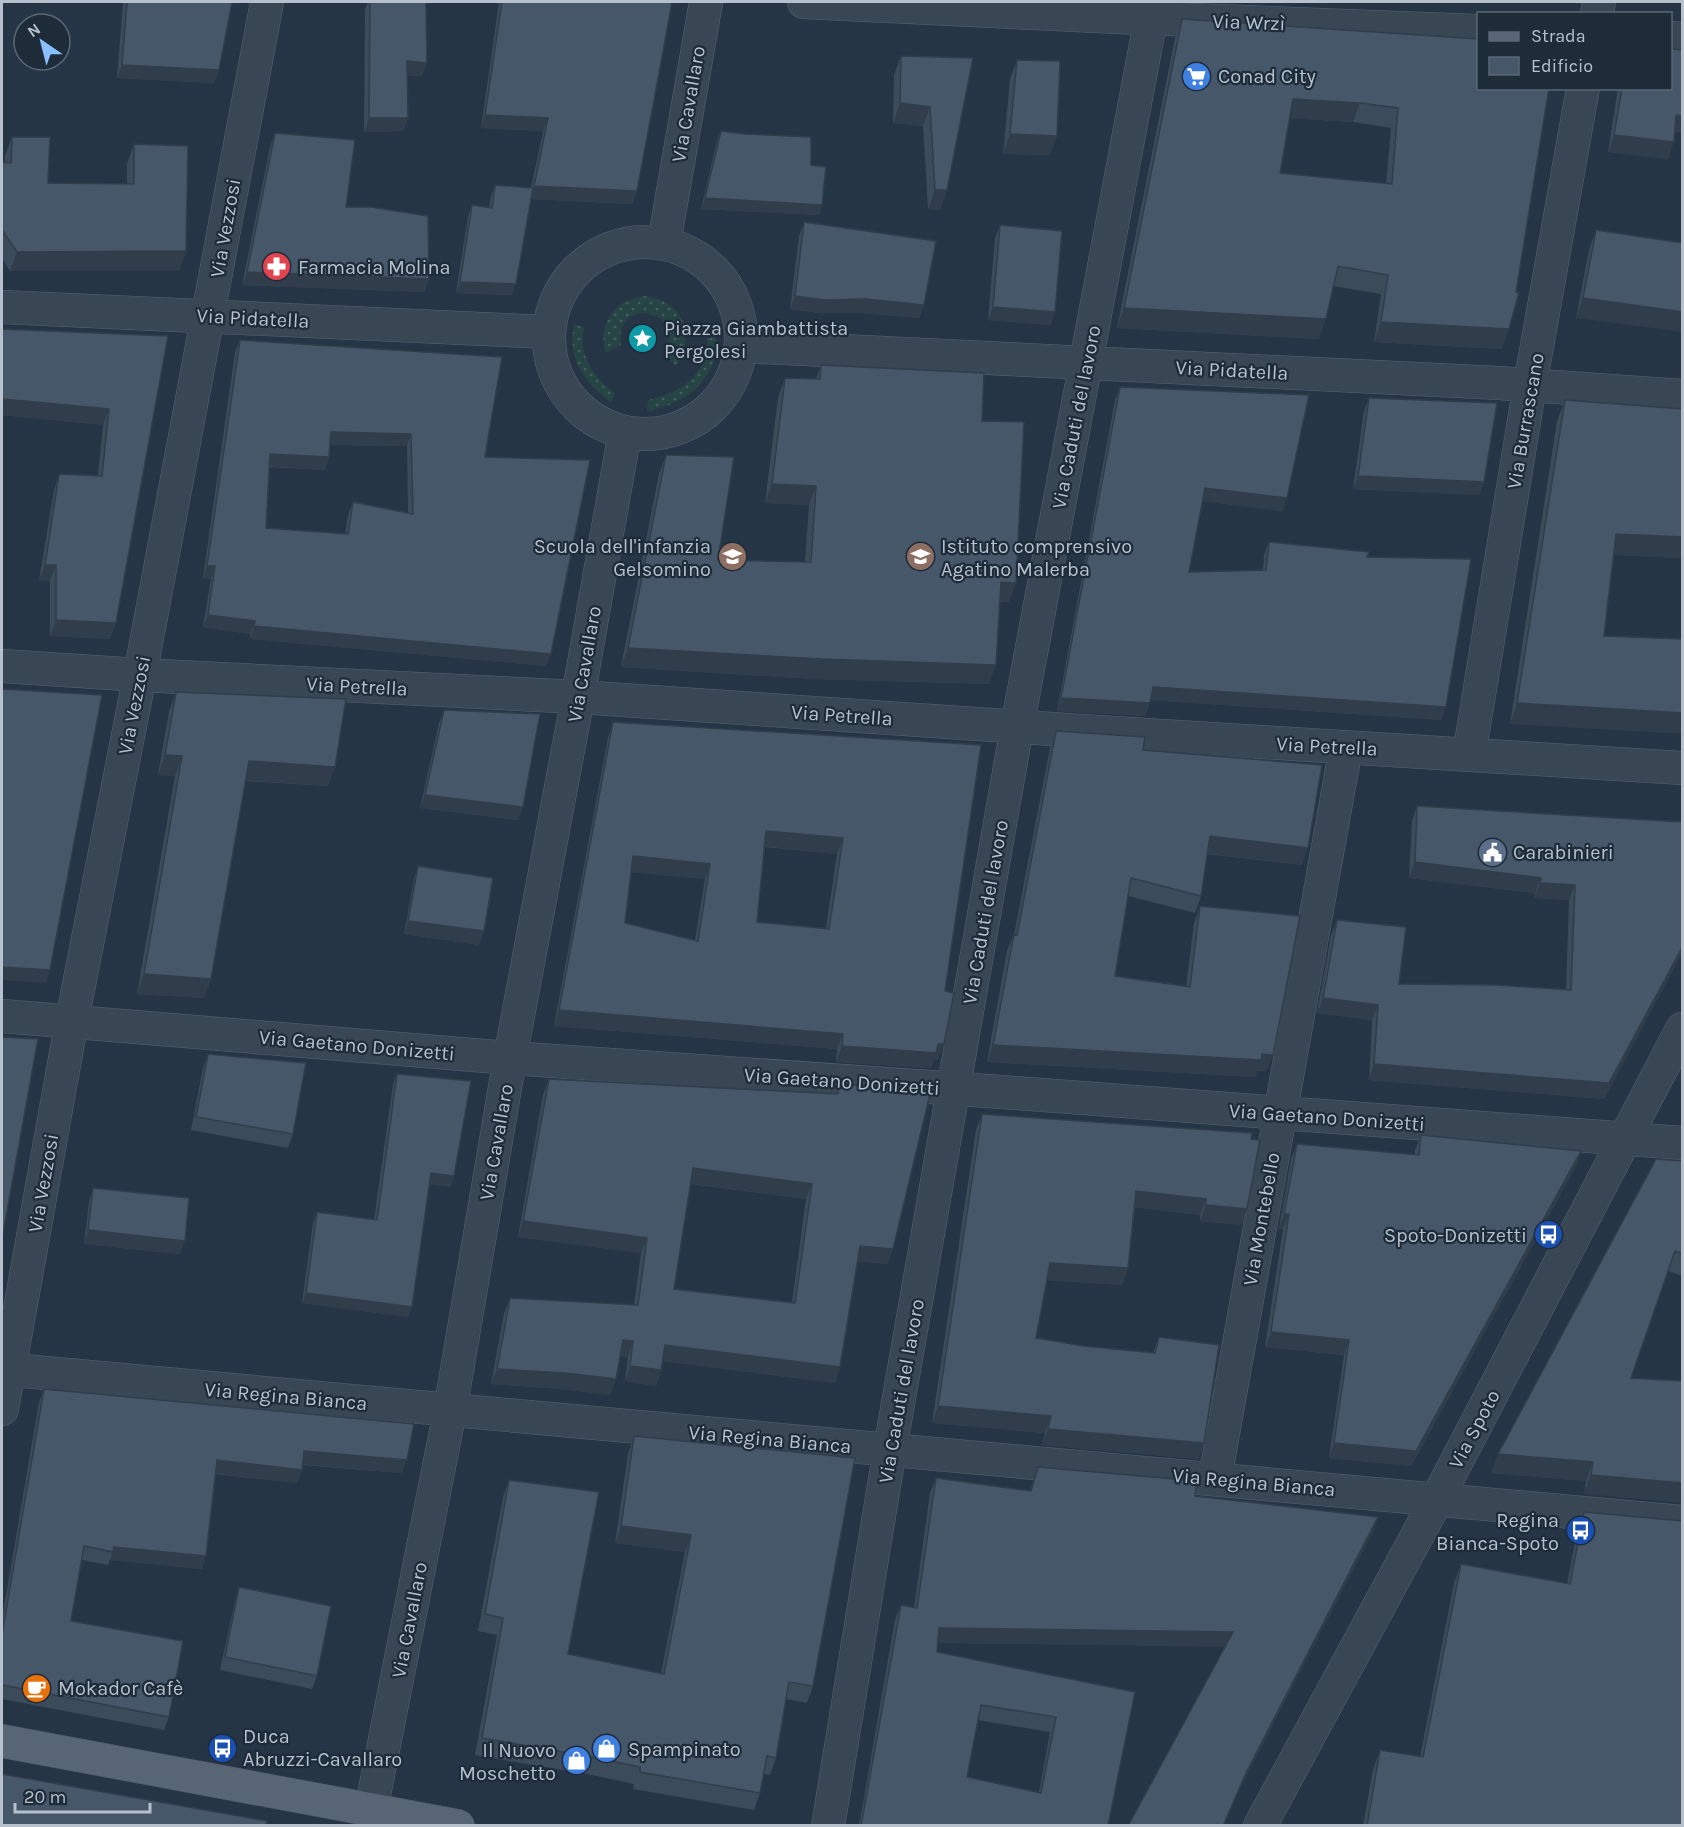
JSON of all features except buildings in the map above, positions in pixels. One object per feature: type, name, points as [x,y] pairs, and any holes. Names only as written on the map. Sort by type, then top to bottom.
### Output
[{"type":"main road","points":[[2,1741],[458,1826]]},
{"type":"street","name":"Via Vezzosi","points":[[2,1409],[5,1369],[140,675],[267,2]]},
{"type":"street","name":"Via Cavallaro","points":[[664,243],[706,2]]},
{"type":"street","name":"Via Wrzì","points":[[804,2],[1153,10],[1477,31]]},
{"type":"street","name":"Via Caduti del lavoro","points":[[828,1826],[890,1449],[1017,727],[1153,10]]},
{"type":"street","name":"Via Burrascano","points":[[1469,755],[1530,385],[1583,90]]},
{"type":"street","points":[[640,242],[664,243],[691,253],[713,269],[719,277],[730,292],[739,319],[741,346],[736,369],[725,390],[711,407],[692,421],[671,430],[649,434],[626,432],[599,423],[577,407],[560,385],[550,359],[548,332],[553,309],[563,288],[578,269],[596,255],[618,246],[640,242]]},
{"type":"street","name":"Via Pidatella","points":[[2,307],[548,332]]},
{"type":"street","name":"Via Pidatella","points":[[741,346],[1530,385],[1683,396]]},
{"type":"street","name":"Via Cavallaro","points":[[371,1810],[450,1411],[510,1058],[626,432]]},
{"type":"street","name":"Via Petrella","points":[[2,666],[578,697],[1683,768]]},
{"type":"street","name":"Via Montebello","points":[[1215,1478],[1346,747]]},
{"type":"street","name":"Via Gaetano Donizetti","points":[[2,1016],[510,1058],[954,1088],[1683,1143]]},
{"type":"street","name":"Via Spoto","points":[[1260,1826],[1437,1499],[1683,1029]]},
{"type":"street","name":"Via Regina Bianca","points":[[5,1369],[1683,1522]]},
{"type":"green space","points":[[643,296],[667,304],[682,320],[685,342],[676,366],[664,353],[669,338],[667,326],[659,318],[649,314],[638,314],[628,319],[622,329],[621,345],[606,353],[604,333],[610,316],[624,303]]},
{"type":"green space","points":[[574,324],[584,327],[585,356],[600,380],[615,393],[611,402],[593,387],[580,369],[573,348]]},
{"type":"green space","points":[[716,337],[716,352],[712,365],[697,388],[674,403],[647,411],[648,400],[681,387],[698,372],[707,351],[707,338]]},
{"type":"place","name":"Conad City","points":[[1197,76]]},
{"type":"place","name":"Farmacia Molina","points":[[277,267]]},
{"type":"place","name":"Piazza Giambattista Pergolesi","points":[[643,339]]},
{"type":"place","name":"Scuola dell'infanzia Gelsomino","points":[[732,557]]},
{"type":"place","name":"Istituto comprensivo Agatino Malerba","points":[[920,557]]},
{"type":"place","name":"Carabinieri","points":[[1492,852]]},
{"type":"place","name":"Spoto-Donizetti","points":[[1548,1235]]},
{"type":"place","name":"Regina Bianca-Spoto","points":[[1580,1531]]},
{"type":"place","name":"Mokador Cafè","points":[[37,1688]]},
{"type":"place","name":"Duca Abruzzi-Cavallaro","points":[[222,1748]]},
{"type":"place","name":"Spampinato","points":[[607,1749]]},
{"type":"place","name":"Il Nuovo Moschetto","points":[[577,1761]]}]
